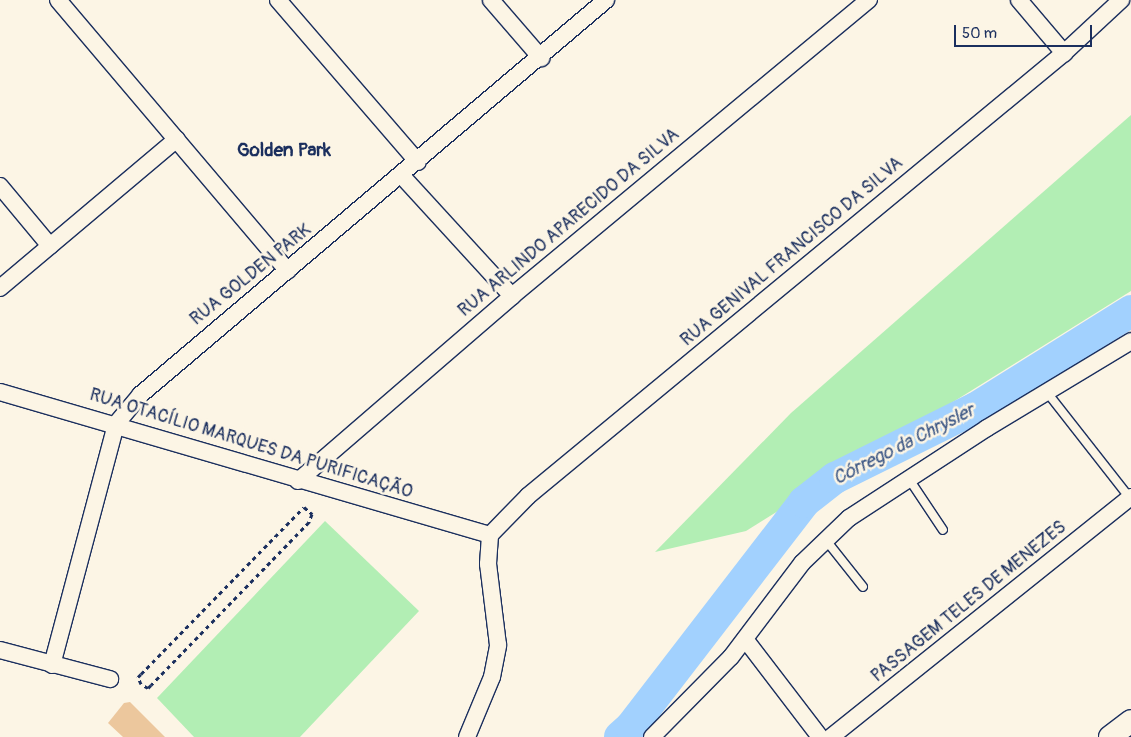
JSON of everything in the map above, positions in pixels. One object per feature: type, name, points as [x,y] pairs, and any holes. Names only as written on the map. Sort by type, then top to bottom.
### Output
[{"type":"main road","points":[[1110,737],[1131,721]]},
{"type":"street","points":[[58,0],[288,271]]},
{"type":"street","points":[[278,0],[418,162]]},
{"type":"street","points":[[491,0],[541,58]]},
{"type":"street","name":"RUA GOLDEN PARK","points":[[52,665],[116,424],[140,395],[178,361],[402,176],[606,0]]},
{"type":"street","name":"RUA ARLINDO APARECIDO DA SILVA","points":[[298,481],[512,296],[869,0]]},
{"type":"street","points":[[1019,0],[1064,53]]},
{"type":"street","name":"RUA GENIVAL FRANCISCO DA SILVA","points":[[490,535],[528,496],[1064,53],[1121,0]]},
{"type":"street","points":[[0,288],[177,139]]},
{"type":"street","points":[[402,176],[512,296]]},
{"type":"street","points":[[0,186],[50,246]]},
{"type":"street","points":[[652,737],[745,639],[802,563],[824,539],[849,518],[1046,391],[1131,341]]},
{"type":"street","name":"RUA OTACÍLIO MARQUES DA PURIFICAÇÃO","points":[[0,392],[116,424],[298,481],[490,535]]},
{"type":"street","name":"PASSAGEM TELES DE MENEZES","points":[[831,737],[1131,498]]},
{"type":"street","points":[[466,737],[492,677],[498,645],[488,564],[490,535]]},
{"type":"street","points":[[745,639],[820,737]]},
{"type":"street","points":[[0,650],[110,679]]},
{"type":"lane","points":[[1046,391],[1131,498]]},
{"type":"lane","points":[[909,479],[943,530]]},
{"type":"lane","points":[[824,539],[863,587]]},
{"type":"path","points":[[300,508],[309,511],[312,517],[308,522],[151,685],[148,688],[138,678],[300,508]]},
{"type":"green space","points":[[1131,115],[1131,291],[746,531],[655,552],[791,413]]},
{"type":"green space","points":[[325,521],[419,611],[300,737],[194,737],[157,698]]},
{"type":"building","points":[[130,702],[165,737],[123,737],[108,723],[124,703]]},
{"type":"waterway","name":"Córrego da Chrysler","points":[[620,737],[631,727],[804,502],[835,478],[976,408],[1131,311]]},
{"type":"district","name":"Golden Park","points":[[284,151]]}]
